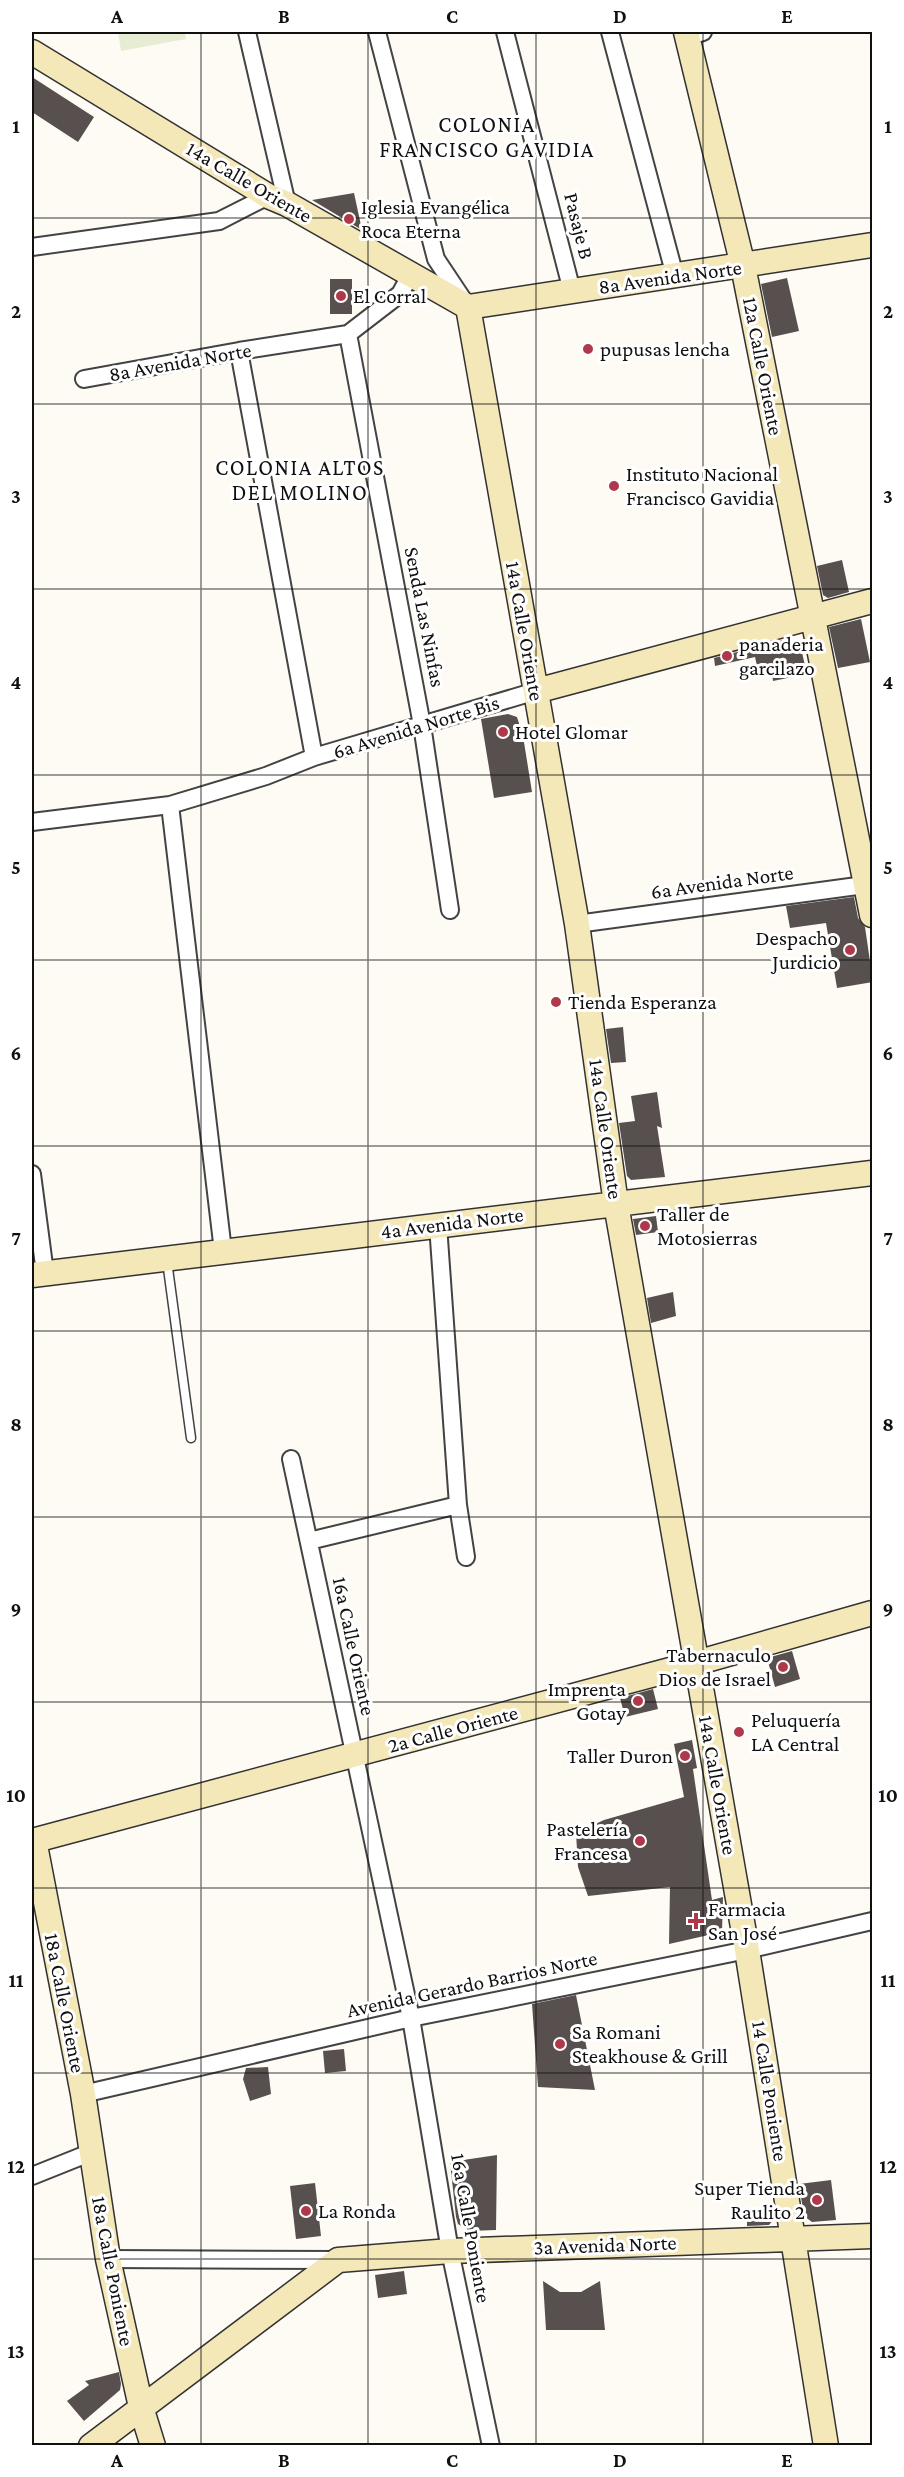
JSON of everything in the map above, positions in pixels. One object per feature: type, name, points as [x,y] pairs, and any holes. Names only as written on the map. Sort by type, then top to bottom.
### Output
[{"type":"street","points":[[32,247],[219,221],[278,200],[247,32]]},
{"type":"street","name":"14a Calle Oriente","points":[[377,32],[436,259],[468,307],[577,924],[616,1204],[747,1950]]},
{"type":"street","name":"Pasaje B","points":[[505,32],[572,291]]},
{"type":"street","points":[[610,32],[675,276]]},
{"type":"street","name":"12a Calle Oriente","points":[[692,33],[743,266],[869,884],[873,915]]},
{"type":"street","name":"14a Calle Oriente","points":[[32,52],[278,200],[468,307]]},
{"type":"street","name":"8a Avenida Norte","points":[[468,307],[873,245]]},
{"type":"street","points":[[348,334],[400,294],[411,274]]},
{"type":"street","name":"8a Avenida Norte","points":[[84,379],[348,334]]},
{"type":"street","name":"Senda Las Ninfas","points":[[348,334],[423,724],[450,910]]},
{"type":"street","points":[[239,351],[314,757]]},
{"type":"street","name":"6a Avenida Norte Bis","points":[[170,805],[266,776],[314,757],[536,691],[873,601]]},
{"type":"street","points":[[32,822],[170,805],[223,1251]]},
{"type":"street","name":"6a Avenida Norte","points":[[577,924],[869,884]]},
{"type":"street","name":"4a Avenida Norte","points":[[38,1274],[873,1173]]},
{"type":"street","points":[[32,1174],[38,1274]]},
{"type":"street","points":[[433,1226],[458,1505],[466,1557]]},
{"type":"street","name":"16a Calle Oriente","points":[[291,1459],[411,2018]]},
{"type":"street","points":[[309,1541],[458,1505]]},
{"type":"street","name":"2a Calle Oriente","points":[[33,1840],[696,1663],[873,1613]]},
{"type":"street","name":"18a Calle Oriente","points":[[33,1840],[82,2094]]},
{"type":"street","name":"Avenida Gerardo Barrios Norte","points":[[82,2094],[411,2018],[747,1950],[873,1921]]},
{"type":"street","name":"14 Calle Poniente","points":[[747,1950],[826,2445]]},
{"type":"street","name":"16a Calle Poniente","points":[[411,2018],[450,2251],[491,2445]]},
{"type":"street","name":"18a Calle Poniente","points":[[82,2094],[108,2259],[141,2407],[153,2445]]},
{"type":"street","points":[[32,2176],[92,2152]]},
{"type":"street","name":"3a Avenida Norte","points":[[108,2259],[338,2260],[450,2251],[873,2236]]},
{"type":"street","points":[[91,2445],[338,2260]]},
{"type":"lane","points":[[167,1258],[190,1438]]},
{"type":"green space","points":[[118,32],[185,32],[186,39],[121,51]]},
{"type":"building","points":[[32,77],[94,117],[78,142],[32,112]]},
{"type":"building","name":"Iglesia Evangélica Roca Eterna","points":[[354,193],[362,230],[312,200]]},
{"type":"building","points":[[787,278],[799,331],[772,337],[761,284]]},
{"type":"building","name":"El Corral","points":[[330,279],[352,279],[352,314],[330,314]]},
{"type":"building","points":[[842,560],[849,592],[828,598],[823,595],[817,566]]},
{"type":"building","points":[[861,619],[870,662],[838,668],[829,627]]},
{"type":"building","points":[[787,639],[790,646],[800,644],[807,674],[773,681],[772,673],[759,675],[755,657],[715,666],[714,658]]},
{"type":"building","points":[[508,714],[517,717],[523,736],[532,792],[494,798],[481,719]]},
{"type":"building","name":"Despacho Jurdicio","points":[[854,897],[858,918],[865,927],[873,982],[837,988],[826,923],[790,928],[786,906]]},
{"type":"building","points":[[623,1027],[626,1062],[611,1063],[606,1029]]},
{"type":"building","points":[[657,1092],[662,1128],[657,1126],[665,1177],[631,1180],[627,1176],[619,1123],[635,1121],[631,1096]]},
{"type":"building","name":"Taller de Motosierras","points":[[656,1216],[658,1232],[636,1235],[633,1219]]},
{"type":"building","points":[[673,1292],[676,1316],[651,1323],[647,1298]]},
{"type":"building","name":"Tabernaculo Dios de Israel","points":[[792,1651],[800,1679],[775,1687],[767,1658]]},
{"type":"building","name":"Imprenta Gotay","points":[[653,1689],[658,1709],[625,1717],[620,1698]]},
{"type":"building","name":"Pastelería Francesa","points":[[692,1740],[697,1768],[693,1769],[712,1900],[723,1897],[722,1932],[669,1944],[670,1887],[588,1896],[578,1867],[576,1833],[604,1820],[684,1797],[674,1744]]},
{"type":"building","name":"Sa Romani Steakhouse & Grill","points":[[576,1995],[595,2090],[538,2087],[532,2004]]},
{"type":"building","points":[[344,2049],[346,2071],[325,2073],[323,2051]]},
{"type":"building","points":[[268,2067],[271,2094],[250,2101],[243,2079],[246,2068]]},
{"type":"building","points":[[497,2155],[496,2230],[469,2231],[458,2224],[456,2217],[450,2162]]},
{"type":"building","name":"Super Tienda Raulito 2","points":[[831,2180],[836,2220],[812,2222],[804,2216],[799,2184]]},
{"type":"building","name":"La Ronda","points":[[315,2183],[321,2236],[296,2239],[290,2186]]},
{"type":"building","points":[[774,2208],[775,2218],[769,2225],[747,2226],[747,2211]]},
{"type":"building","points":[[404,2271],[407,2294],[378,2298],[375,2275]]},
{"type":"building","points":[[543,2281],[560,2292],[581,2292],[600,2281],[605,2330],[546,2330]]},
{"type":"building","points":[[119,2372],[120,2390],[84,2421],[67,2401],[89,2385],[85,2381]]},
{"type":"place","name":"Iglesia Evangélica Roca Eterna","points":[[349,219]]},
{"type":"place","name":"El Corral","points":[[341,296]]},
{"type":"place","name":"pupusas lencha","points":[[588,349]]},
{"type":"place","name":"Instituto Nacional Francisco Gavidia","points":[[614,486]]},
{"type":"place","name":"panaderia garcilazo","points":[[727,656]]},
{"type":"place","name":"Hotel Glomar","points":[[503,732]]},
{"type":"place","name":"Despacho Jurdicio","points":[[850,950]]},
{"type":"place","name":"Tienda Esperanza","points":[[556,1002]]},
{"type":"place","name":"Taller de Motosierras","points":[[645,1226]]},
{"type":"place","name":"Tabernaculo Dios de Israel","points":[[783,1667]]},
{"type":"place","name":"Imprenta Gotay","points":[[638,1701]]},
{"type":"place","name":"Peluquería LA Central","points":[[739,1732]]},
{"type":"place","name":"Taller Duron","points":[[685,1756]]},
{"type":"place","name":"Pastelería Francesa","points":[[640,1841]]},
{"type":"place","name":"Farmacia San José","points":[[696,1921]]},
{"type":"place","name":"Sa Romani Steakhouse & Grill","points":[[560,2044]]},
{"type":"place","name":"Super Tienda Raulito 2","points":[[817,2200]]},
{"type":"place","name":"La Ronda","points":[[306,2211]]},
{"type":"district","name":"COLONIA FRANCISCO GAVIDIA","points":[[487,136]]},
{"type":"district","name":"COLONIA ALTOS DEL MOLINO","points":[[300,480]]}]
